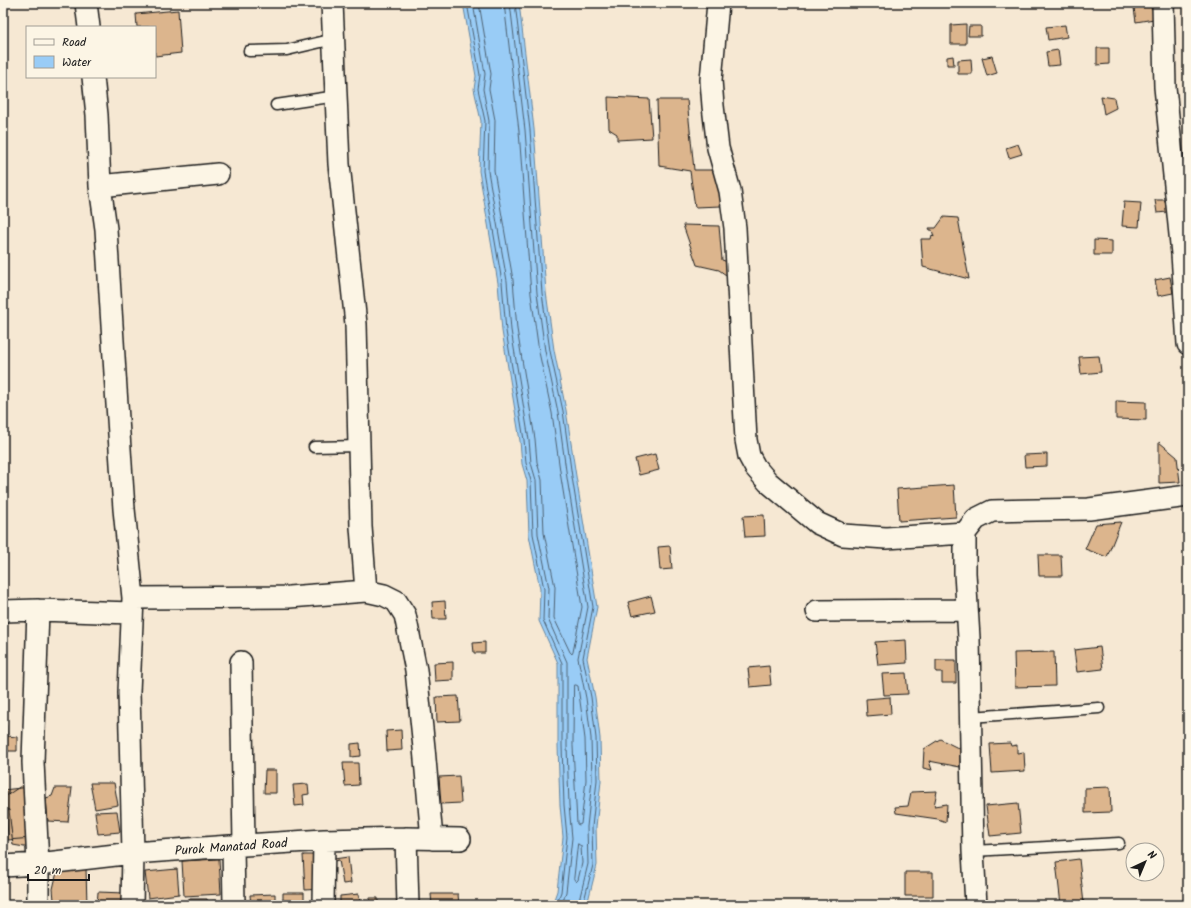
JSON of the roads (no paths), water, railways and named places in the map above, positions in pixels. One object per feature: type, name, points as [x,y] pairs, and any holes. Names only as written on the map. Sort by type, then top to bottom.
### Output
[{"type":"street","points":[[86,3],[89,26]]},
{"type":"street","points":[[332,3],[340,164],[356,324],[362,527],[366,591]]},
{"type":"street","points":[[718,3],[711,80],[713,106],[718,148],[730,191],[735,228],[746,432],[749,456],[754,467],[768,482],[817,523],[842,535],[886,538],[965,533]]},
{"type":"street","points":[[1163,3],[1165,87],[1182,254],[1188,344]]},
{"type":"street","points":[[93,78],[97,115],[100,186],[106,229],[116,396],[132,605],[129,692],[133,853],[132,905]]},
{"type":"street","points":[[100,186],[218,174]]},
{"type":"street","points":[[976,905],[973,851],[965,533],[976,519],[992,511],[1089,509],[1188,496]]},
{"type":"street","points":[[3,612],[289,597],[366,591],[384,595],[396,602],[405,615],[416,670],[432,839]]},
{"type":"street","points":[[38,610],[33,762],[38,864],[38,905]]},
{"type":"street","points":[[817,611],[967,610]]},
{"type":"street","points":[[234,905],[238,845],[242,662]]},
{"type":"street","points":[[406,838],[408,905]]},
{"type":"street","name":"Purok Manatad Road","points":[[3,866],[38,864],[133,853],[238,845],[324,840],[406,838],[460,839]]},
{"type":"street","points":[[323,905],[324,840]]},
{"type":"lane","points":[[249,51],[287,50],[334,39]]},
{"type":"lane","points":[[276,105],[337,96]]},
{"type":"lane","points":[[314,447],[359,446]]},
{"type":"lane","points":[[970,717],[1099,708]]},
{"type":"lane","points":[[973,851],[1119,843]]},
{"type":"water","points":[[463,3],[519,3],[534,129],[546,292],[554,350],[566,410],[597,607],[587,658],[595,697],[600,738],[601,781],[596,827],[597,865],[587,905],[552,905],[557,891],[563,837],[560,805],[558,746],[558,663],[539,621],[540,589],[529,535],[527,481],[522,464],[520,441],[502,331],[498,283],[479,171],[481,121],[474,89],[476,76]]}]
